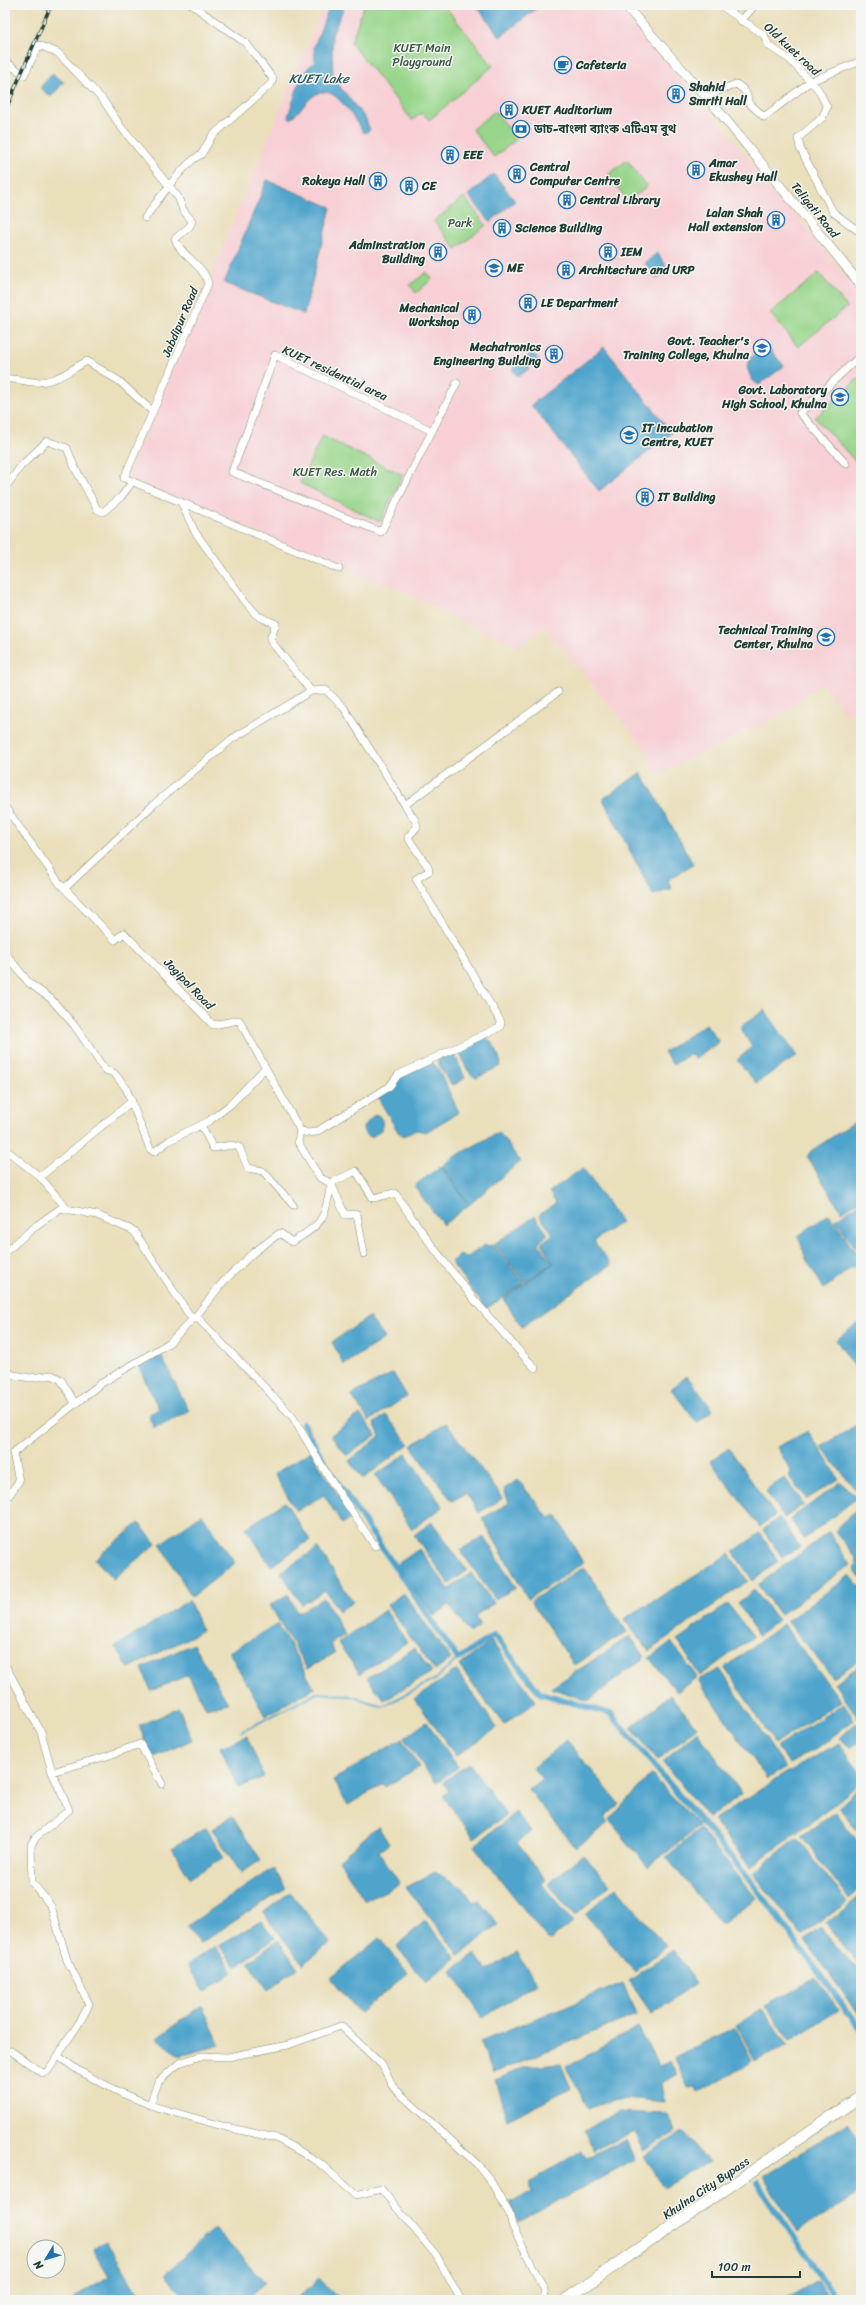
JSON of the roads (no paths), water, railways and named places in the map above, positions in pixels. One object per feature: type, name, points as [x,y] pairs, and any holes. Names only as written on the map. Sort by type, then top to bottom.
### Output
[{"type":"highway","name":"Khulna City Bypass","points":[[565,2300],[861,2096]]},
{"type":"main road","name":"Teligati Road","points":[[625,5],[706,96],[861,285]]},
{"type":"street","points":[[145,218],[196,156],[201,154],[212,136],[271,84],[273,79],[247,44],[192,5]]},
{"type":"street","name":"Old kuet road","points":[[720,5],[764,36],[769,46],[789,59],[818,89],[827,107],[822,118],[798,138],[800,148],[833,212],[861,233]]},
{"type":"street","points":[[741,21],[755,5]]},
{"type":"street","name":"Jabdipur Road","points":[[5,61],[24,75],[39,45],[58,53],[103,100],[121,126],[178,197],[184,210],[192,221],[190,226],[175,239],[177,246],[202,272],[208,284],[124,478],[132,481]]},
{"type":"street","points":[[706,96],[736,84],[743,88],[748,96],[748,102],[764,117],[811,81],[861,61]]},
{"type":"street","name":"KUET residential area","points":[[275,355],[432,432],[381,532],[232,472],[275,355]]},
{"type":"street","points":[[846,464],[800,413],[861,355]]},
{"type":"street","points":[[5,379],[14,378],[34,382],[52,381],[88,361],[119,381],[153,412]]},
{"type":"street","points":[[432,432],[457,383]]},
{"type":"street","points":[[5,488],[21,466],[47,441],[67,448],[75,468],[97,509],[103,512],[121,497],[132,481],[340,569]]},
{"type":"street","points":[[181,502],[195,532],[245,601],[258,616],[276,624],[270,640],[311,691]]},
{"type":"street","points":[[65,888],[153,805],[232,739],[311,691],[326,690],[344,708],[404,805],[415,820],[417,827],[408,837],[428,867],[428,872],[416,879],[501,1022],[500,1027],[398,1075],[389,1087],[316,1132],[306,1133],[300,1130]]},
{"type":"street","points":[[404,805],[558,692]]},
{"type":"street","name":"Jogipol Road","points":[[5,807],[21,832],[65,888],[115,940],[124,933],[213,1025],[239,1020],[300,1130],[298,1142],[320,1178],[330,1183]]},
{"type":"street","points":[[5,953],[29,983],[51,1000],[74,1025],[105,1070],[114,1073],[126,1088],[150,1149],[154,1152],[170,1140],[201,1125],[230,1104],[265,1068]]},
{"type":"street","points":[[40,1177],[132,1101]]},
{"type":"street","points":[[201,1125],[213,1148],[232,1145],[239,1148],[248,1168],[263,1171],[293,1205]]},
{"type":"street","points":[[5,1149],[40,1177],[68,1210]]},
{"type":"street","points":[[330,1183],[356,1171],[373,1198],[395,1193],[426,1240],[506,1337],[535,1368]]},
{"type":"street","points":[[330,1183],[345,1215],[357,1214],[364,1254]]},
{"type":"street","points":[[5,1501],[19,1481],[12,1454],[100,1384],[169,1343],[194,1318],[223,1282],[254,1252],[280,1233],[292,1242],[310,1231],[324,1216],[330,1183]]},
{"type":"street","points":[[5,1252],[37,1225],[61,1208],[97,1215],[134,1231],[194,1318],[292,1416],[330,1479],[375,1546]]},
{"type":"street","points":[[5,1367],[9,1374],[30,1378],[52,1375],[61,1380],[75,1403]]},
{"type":"street","points":[[5,1666],[41,1732],[52,1772],[69,1810],[35,1838],[30,1845],[32,1882],[51,1906],[67,1960],[89,2004],[85,2015],[66,2041],[47,2072],[42,2073],[11,2051]]},
{"type":"street","points":[[52,1772],[107,1756],[140,1744],[162,1784]]},
{"type":"street","points":[[150,2104],[158,2082],[179,2062],[201,2056],[228,2057],[288,2045],[341,2026],[382,2065],[394,2088],[478,2164],[490,2180],[509,2213],[512,2225],[544,2289],[545,2300]]},
{"type":"street","points":[[58,2056],[79,2071],[121,2093],[150,2104],[226,2127],[276,2138],[317,2161],[356,2195],[381,2188],[436,2255],[461,2300]]},
{"type":"water","name":"KUET Lake","points":[[330,5],[345,5],[332,35],[333,78],[365,118],[370,130],[364,133],[342,102],[328,92],[320,92],[312,97],[293,117],[290,119],[288,116],[302,74],[315,61],[314,47]]},
{"type":"water","points":[[476,5],[541,5],[500,37]]},
{"type":"water","points":[[52,74],[64,82],[51,97],[40,88]]},
{"type":"water","points":[[494,174],[515,201],[490,222],[468,195]]},
{"type":"water","points":[[267,180],[331,207],[304,314],[224,283]]},
{"type":"water","points":[[657,253],[670,270],[657,279],[645,263]]},
{"type":"water","points":[[604,347],[672,433],[599,491],[531,405]]},
{"type":"water","points":[[768,347],[784,366],[759,385],[752,380],[747,368],[751,357]]},
{"type":"water","points":[[533,352],[539,361],[518,377],[512,369]]},
{"type":"water","points":[[640,773],[649,785],[693,864],[668,880],[672,889],[653,895],[603,799]]},
{"type":"water","points":[[765,1010],[797,1056],[756,1083],[737,1060],[752,1047],[740,1027]]},
{"type":"water","points":[[706,1024],[719,1042],[695,1059],[690,1054],[673,1065],[664,1052]]},
{"type":"water","points":[[484,1037],[493,1044],[501,1063],[500,1066],[477,1078],[468,1071],[459,1051]]},
{"type":"water","points":[[453,1051],[465,1078],[454,1085],[449,1083],[437,1061]]},
{"type":"water","points":[[430,1062],[437,1067],[459,1112],[426,1132],[416,1130],[404,1136],[398,1132],[378,1098],[401,1076]]},
{"type":"water","points":[[375,1114],[381,1118],[382,1129],[372,1137],[365,1134],[363,1127]]},
{"type":"water","points":[[859,1119],[861,1123],[861,1199],[842,1212],[807,1157],[811,1151]]},
{"type":"water","points":[[499,1132],[520,1161],[469,1205],[442,1166],[452,1158]]},
{"type":"water","points":[[441,1166],[469,1205],[443,1225],[414,1186]]},
{"type":"water","points":[[583,1168],[621,1222],[594,1241],[611,1265],[522,1327],[503,1299],[554,1263],[541,1243],[553,1234],[539,1215],[556,1203],[549,1192]]},
{"type":"water","points":[[861,1202],[861,1255],[835,1220]]},
{"type":"water","points":[[829,1214],[861,1260],[824,1289],[806,1259],[798,1236]]},
{"type":"water","points":[[535,1216],[548,1234],[538,1243],[553,1263],[525,1282],[494,1244]]},
{"type":"water","points":[[493,1245],[524,1283],[486,1309],[451,1262],[459,1255],[468,1257],[483,1246]]},
{"type":"water","points":[[369,1317],[385,1338],[344,1365],[332,1342]]},
{"type":"water","points":[[858,1323],[861,1327],[861,1376],[836,1340]]},
{"type":"water","points":[[161,1355],[189,1411],[154,1428],[148,1415],[159,1409],[138,1366]]},
{"type":"water","points":[[393,1373],[407,1396],[369,1421],[351,1395]]},
{"type":"water","points":[[687,1376],[713,1410],[697,1423],[671,1389]]},
{"type":"water","points":[[360,1414],[376,1435],[347,1456],[331,1435]]},
{"type":"water","points":[[386,1415],[409,1444],[363,1479],[349,1461],[380,1436],[374,1423]]},
{"type":"water","points":[[861,1422],[861,1490],[855,1489],[821,1447]]},
{"type":"water","points":[[446,1423],[503,1498],[479,1513],[466,1493],[452,1501],[411,1446]]},
{"type":"water","points":[[808,1431],[839,1479],[807,1499],[789,1477],[791,1471],[777,1447]]},
{"type":"water","points":[[729,1448],[775,1515],[760,1527],[710,1461]]},
{"type":"water","points":[[311,1451],[352,1518],[342,1524],[324,1495],[296,1511],[274,1474]]},
{"type":"water","points":[[406,1454],[443,1507],[412,1529],[375,1475]]},
{"type":"water","points":[[785,1478],[804,1504],[784,1518],[765,1490]]},
{"type":"water","points":[[518,1480],[549,1518],[556,1515],[583,1563],[528,1599],[482,1518],[509,1503],[504,1489]]},
{"type":"water","points":[[841,1482],[857,1498],[804,1539],[790,1519]]},
{"type":"water","points":[[285,1502],[310,1540],[271,1566],[246,1528]]},
{"type":"water","points":[[861,1504],[861,1579],[854,1570],[857,1559],[835,1531]]},
{"type":"water","points":[[202,1514],[235,1563],[192,1597],[160,1544]]},
{"type":"water","points":[[779,1517],[800,1547],[782,1557],[763,1530]]},
{"type":"water","points":[[432,1522],[467,1571],[449,1584],[414,1535]]},
{"type":"water","points":[[139,1523],[156,1544],[113,1579],[95,1559]]},
{"type":"water","points":[[829,1532],[850,1565],[780,1615],[758,1585]]},
{"type":"water","points":[[760,1533],[778,1561],[753,1581],[733,1552]]},
{"type":"water","points":[[484,1536],[516,1588],[495,1599],[460,1550]]},
{"type":"water","points":[[318,1548],[353,1602],[339,1611],[325,1590],[302,1605],[281,1572]]},
{"type":"water","points":[[419,1549],[449,1589],[471,1573],[494,1603],[475,1616],[481,1625],[470,1633],[449,1605],[434,1616],[396,1565]]},
{"type":"water","points":[[729,1554],[748,1581],[649,1651],[624,1619]]},
{"type":"water","points":[[584,1567],[627,1632],[574,1665],[531,1601]]},
{"type":"water","points":[[850,1575],[861,1588],[861,1659],[833,1678],[787,1621]]},
{"type":"water","points":[[754,1590],[778,1620],[758,1636],[738,1603]]},
{"type":"water","points":[[403,1593],[451,1659],[435,1671],[387,1605]]},
{"type":"water","points":[[288,1594],[298,1613],[324,1598],[345,1635],[330,1644],[335,1653],[307,1669],[270,1605]]},
{"type":"water","points":[[189,1600],[202,1631],[129,1668],[115,1647]]},
{"type":"water","points":[[728,1604],[753,1637],[700,1676],[677,1640]]},
{"type":"water","points":[[385,1610],[407,1642],[360,1674],[338,1643]]},
{"type":"water","points":[[278,1624],[314,1688],[265,1716],[229,1652]]},
{"type":"water","points":[[783,1624],[841,1701],[775,1744],[725,1667]]},
{"type":"water","points":[[630,1636],[645,1657],[588,1701],[551,1688]]},
{"type":"water","points":[[491,1641],[536,1701],[504,1725],[459,1666]]},
{"type":"water","points":[[671,1642],[697,1677],[677,1692],[649,1658]]},
{"type":"water","points":[[193,1644],[228,1703],[206,1708],[188,1675],[151,1691],[142,1668]]},
{"type":"water","points":[[414,1648],[432,1672],[384,1700],[367,1678]]},
{"type":"water","points":[[861,1665],[861,1722],[834,1683]]},
{"type":"water","points":[[720,1669],[786,1768],[767,1779],[698,1680]]},
{"type":"water","points":[[456,1670],[497,1728],[456,1756],[415,1699]]},
{"type":"water","points":[[670,1695],[697,1727],[658,1760],[631,1728]]},
{"type":"water","points":[[844,1703],[854,1720],[816,1749],[789,1763],[777,1747]]},
{"type":"water","points":[[179,1708],[192,1740],[152,1758],[139,1726]]},
{"type":"water","points":[[427,1722],[458,1767],[435,1783],[404,1738]]},
{"type":"water","points":[[856,1723],[861,1730],[861,1740],[850,1748],[840,1738]]},
{"type":"water","points":[[697,1731],[742,1794],[708,1818],[663,1762]]},
{"type":"water","points":[[247,1736],[264,1777],[238,1788],[220,1747]]},
{"type":"water","points":[[402,1739],[419,1767],[385,1787],[383,1784],[348,1805],[333,1780]]},
{"type":"water","points":[[567,1740],[619,1804],[604,1817],[608,1823],[576,1848],[528,1789],[542,1779],[533,1768]]},
{"type":"water","points":[[839,1743],[861,1774],[861,1782],[826,1811],[750,1867],[713,1820],[783,1775]]},
{"type":"water","points":[[469,1763],[506,1815],[474,1838],[443,1796],[449,1791],[443,1782]]},
{"type":"water","points":[[651,1774],[700,1826],[648,1867],[609,1820]]},
{"type":"water","points":[[861,1786],[861,1836],[839,1807]]},
{"type":"water","points":[[516,1812],[531,1831],[517,1843],[546,1880],[542,1884],[573,1922],[549,1941],[474,1846]]},
{"type":"water","points":[[836,1812],[861,1846],[861,1888],[849,1899],[801,1836]]},
{"type":"water","points":[[232,1816],[261,1860],[241,1873],[212,1829]]},
{"type":"water","points":[[378,1826],[389,1844],[379,1851],[400,1884],[365,1901],[339,1860]]},
{"type":"water","points":[[206,1828],[224,1857],[190,1878],[172,1848]]},
{"type":"water","points":[[700,1829],[756,1898],[722,1925],[666,1857]]},
{"type":"water","points":[[797,1838],[847,1902],[802,1936],[753,1873]]},
{"type":"water","points":[[583,1854],[610,1885],[575,1916],[548,1884]]},
{"type":"water","points":[[273,1868],[286,1888],[199,1944],[187,1926]]},
{"type":"water","points":[[435,1872],[463,1888],[474,1903],[479,1901],[498,1924],[460,1956],[406,1887]]},
{"type":"water","points":[[616,1887],[666,1946],[635,1972],[586,1914]]},
{"type":"water","points":[[290,1892],[330,1943],[303,1964],[263,1913]]},
{"type":"water","points":[[860,1896],[861,1897],[861,1967],[826,1924]]},
{"type":"water","points":[[261,1921],[275,1938],[236,1967],[219,1945]]},
{"type":"water","points":[[425,1921],[456,1958],[426,1982],[396,1946]]},
{"type":"water","points":[[820,1928],[861,1973],[861,2018],[805,1940]]},
{"type":"water","points":[[379,1938],[408,1973],[360,2013],[331,1978]]},
{"type":"water","points":[[278,1940],[298,1968],[268,1990],[248,1963]]},
{"type":"water","points":[[215,1946],[233,1972],[205,1992],[187,1965]]},
{"type":"water","points":[[673,1950],[696,1983],[652,2014],[629,1981]]},
{"type":"water","points":[[516,1952],[536,1983],[483,2018],[451,1970],[475,1954],[487,1971]]},
{"type":"water","points":[[816,1978],[839,2010],[790,2040],[765,2005]]},
{"type":"water","points":[[623,1983],[636,2015],[493,2073],[480,2041]]},
{"type":"water","points":[[202,2005],[220,2045],[180,2056],[157,2038]]},
{"type":"water","points":[[762,2009],[788,2045],[755,2061],[736,2025]]},
{"type":"water","points":[[638,2027],[659,2066],[670,2061],[677,2074],[662,2083],[665,2102],[625,2098],[588,2108],[566,2067]]},
{"type":"water","points":[[735,2028],[752,2061],[698,2093],[696,2087],[688,2088],[674,2056]]},
{"type":"water","points":[[561,2064],[571,2089],[507,2120],[495,2080],[525,2067]]},
{"type":"water","points":[[619,2112],[666,2114],[676,2132],[643,2151],[634,2132],[593,2150],[584,2130]]},
{"type":"water","points":[[848,2122],[861,2143],[861,2192],[798,2232],[763,2177]]},
{"type":"water","points":[[683,2132],[709,2162],[664,2188],[644,2156]]},
{"type":"water","points":[[625,2140],[635,2159],[519,2222],[510,2204],[532,2191],[530,2182],[581,2151],[587,2157]]},
{"type":"water","points":[[214,2228],[265,2282],[249,2297],[252,2300],[188,2300],[164,2275]]},
{"type":"water","points":[[106,2241],[143,2300],[74,2300],[73,2298],[109,2276],[93,2249]]},
{"type":"water","points":[[320,2278],[339,2300],[295,2300]]},
{"type":"water","points":[[818,2280],[830,2300],[784,2300]]},
{"type":"waterway","points":[[303,1424],[331,1473],[458,1659],[494,1635],[540,1693],[611,1714],[754,1885],[861,2030]]},
{"type":"waterway","points":[[241,1732],[317,1693],[346,1695],[383,1706],[434,1680],[458,1659]]},
{"type":"waterway","points":[[757,2183],[837,2300]]},
{"type":"railway","points":[[5,111],[51,5]]},
{"type":"place","name":"Cafeteria","points":[[563,65]]},
{"type":"place","name":"Shahid Smriti Hall","points":[[676,94]]},
{"type":"place","name":"KUET Auditorium","points":[[509,110]]},
{"type":"place","name":"ডাচ-বাংলা ব্যাংক এটিএম বুথ","points":[[521,129]]},
{"type":"place","name":"EEE","points":[[450,155]]},
{"type":"place","name":"Amar Ekushey Hall","points":[[696,170]]},
{"type":"place","name":"Central Computer Centre","points":[[517,174]]},
{"type":"place","name":"Rokeya Hall","points":[[378,181]]},
{"type":"place","name":"CE","points":[[409,186]]},
{"type":"place","name":"Central Library","points":[[567,200]]},
{"type":"place","name":"Lalan Shah Hall extension","points":[[776,220]]},
{"type":"place","name":"Science Building","points":[[502,228]]},
{"type":"place","name":"Adminstration Building","points":[[438,252]]},
{"type":"place","name":"IEM","points":[[608,252]]},
{"type":"place","name":"ME","points":[[494,268]]},
{"type":"place","name":"Architecture and URP","points":[[566,270]]},
{"type":"place","name":"LE Department","points":[[528,303]]},
{"type":"place","name":"Mechanical Workshop","points":[[472,315]]},
{"type":"place","name":"Govt. Teacher's Training College, Khulna","points":[[762,348]]},
{"type":"place","name":"Mechatronics Engineering Building","points":[[554,354]]},
{"type":"place","name":"Govt. Laboratory High School, Khulna","points":[[840,397]]},
{"type":"place","name":"IT Incubation Centre, KUET","points":[[629,435]]},
{"type":"place","name":"IT Building","points":[[645,497]]},
{"type":"place","name":"Technical Training Center, Khulna","points":[[826,637]]},
{"type":"park label","name":"KUET Main Playground","points":[[422,55]]},
{"type":"park label","name":"Park","points":[[460,223]]},
{"type":"park label","name":"KUET Res. Math","points":[[335,472]]}]
